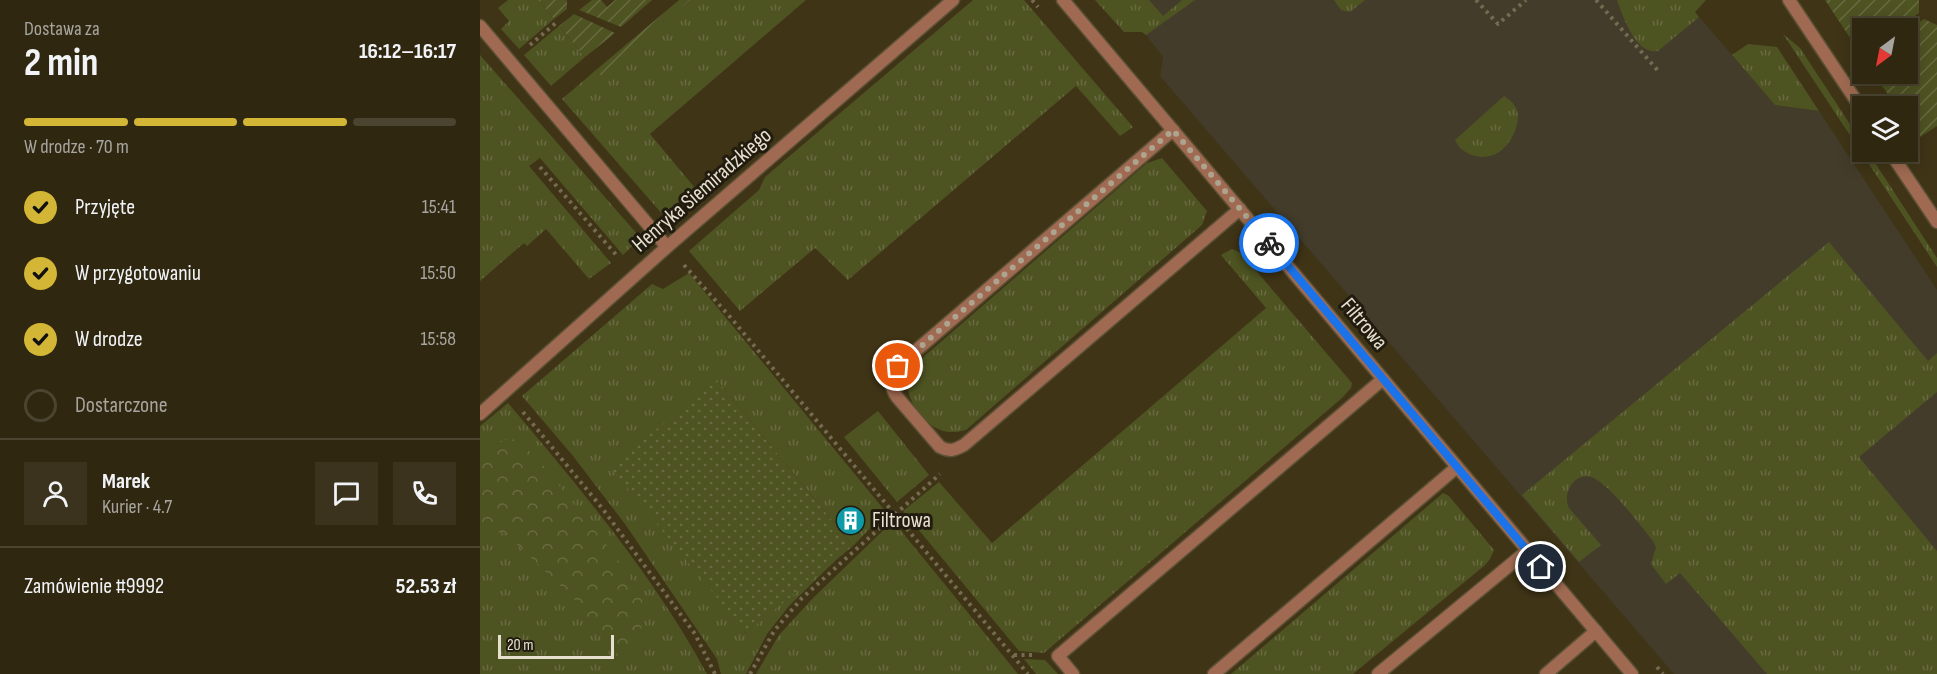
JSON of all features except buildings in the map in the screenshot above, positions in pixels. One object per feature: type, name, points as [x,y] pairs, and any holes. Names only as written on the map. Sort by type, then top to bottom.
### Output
[{"type":"street","name":"Henryka Siemiradzkiego","points":[[480,414],[667,247],[953,0]]},
{"type":"street","name":"Filtrowa","points":[[1063,0],[1632,674]]},
{"type":"street","points":[[1789,0],[1853,96]]},
{"type":"street","points":[[480,26],[667,247]]},
{"type":"street","points":[[1173,130],[898,366],[892,375],[893,392],[897,397],[940,447],[947,451],[955,450],[964,445],[1240,208]]},
{"type":"street","points":[[1897,162],[1937,222]]},
{"type":"street","points":[[1073,674],[1058,656],[1383,379]]},
{"type":"street","points":[[1214,674],[1457,467]]},
{"type":"street","points":[[1378,674],[1527,551]]},
{"type":"street","points":[[1546,674],[1596,631]]},
{"type":"path","points":[[1032,0],[1039,9]]},
{"type":"path","points":[[1476,0],[1498,24],[1526,0]]},
{"type":"path","points":[[1596,0],[1660,73]]},
{"type":"path","points":[[510,62],[557,22]]},
{"type":"path","points":[[540,167],[623,263]]},
{"type":"path","points":[[697,278],[1028,674]]},
{"type":"path","points":[[506,392],[602,507],[695,634],[715,674]]},
{"type":"path","points":[[750,674],[774,631],[802,598],[943,471]]},
{"type":"shaded area","points":[[1095,0],[1706,0],[1695,12],[1775,105],[1819,111],[1937,290],[1937,674],[1674,674],[1160,76],[1163,57],[1146,35],[1142,32],[1124,32]]},
{"type":"green space","points":[[508,0],[538,0],[554,19],[519,49],[501,29],[509,21],[498,8]]},
{"type":"green space","points":[[538,0],[567,0],[567,9],[554,19]]},
{"type":"green space","points":[[592,0],[601,0],[607,7],[615,0],[652,0],[621,27],[579,10]]},
{"type":"green space","points":[[679,0],[690,0],[602,77],[596,70]]},
{"type":"green space","points":[[690,0],[806,0],[650,134],[695,188],[663,215],[562,99],[596,70],[602,76]]},
{"type":"green space","points":[[973,0],[1024,0],[1133,127],[1120,136],[1076,86],[848,280],[815,248],[740,311],[689,251],[759,190],[765,177]]},
{"type":"green space","points":[[1095,0],[1149,0],[1163,16],[1182,0],[1195,0],[1146,35],[1142,32],[1124,32]]},
{"type":"green space","points":[[1334,0],[1365,0],[1350,12],[1341,10]]},
{"type":"green space","points":[[1617,0],[1706,0],[1695,12],[1699,17],[1658,51],[1650,51],[1637,41],[1627,25]]},
{"type":"green space","points":[[1825,0],[1919,0],[1919,13],[1911,18],[1852,18],[1852,41]]},
{"type":"green space","points":[[574,14],[615,33],[585,57],[559,26]]},
{"type":"green space","points":[[1924,19],[1937,25],[1937,126],[1918,138],[1918,96],[1889,96],[1881,84],[1918,84],[1918,23]]},
{"type":"green space","points":[[559,26],[585,57],[551,86],[524,55]]},
{"type":"green space","points":[[1783,34],[1800,48],[1852,127],[1852,138]]},
{"type":"green space","points":[[1748,44],[1777,47],[1819,111],[1775,105],[1732,55]]},
{"type":"green space","points":[[480,55],[639,236],[623,255],[540,158],[529,166],[611,263],[589,279],[546,229],[527,246],[524,243],[480,281]]},
{"type":"green space","points":[[1504,96],[1515,105],[1518,121],[1511,139],[1503,149],[1493,155],[1480,157],[1458,146],[1455,140]]},
{"type":"green space","points":[[1162,158],[1207,211],[1202,225],[966,430],[943,431],[926,421],[913,404],[909,394],[909,375],[913,366],[1147,163]]},
{"type":"green space","points":[[1868,162],[1875,162],[1937,258],[1937,267]]},
{"type":"green space","points":[[1829,242],[1928,361],[1937,353],[1937,392],[1859,457],[1937,551],[1937,674],[1767,674],[1680,573],[1666,584],[1651,564],[1656,547],[1653,541],[1624,505],[1598,481],[1585,476],[1579,478],[1568,491],[1569,508],[1601,545],[1579,562],[1522,495]]},
{"type":"green space","points":[[1232,249],[1241,253],[1352,383],[1351,388],[1044,653],[1019,651],[903,511],[939,482],[992,543],[1266,308],[1221,255]]},
{"type":"green space","points":[[689,273],[886,512],[853,546],[717,380],[745,633],[841,555],[789,606],[767,634],[746,674],[721,674],[717,659],[625,524],[573,456],[522,396],[652,284],[663,289]]},
{"type":"green space","points":[[717,380],[853,546],[746,633],[610,467]]},
{"type":"green space","points":[[508,403],[589,500],[640,568],[664,602],[707,674],[480,674],[480,426]]},
{"type":"green space","points":[[878,411],[929,475],[897,502],[844,437]]},
{"type":"green space","points":[[518,439],[542,464],[613,553],[642,596],[643,616],[640,638],[621,658],[597,633],[574,599],[505,533],[480,530],[480,451],[506,440]]},
{"type":"green space","points":[[1443,493],[1449,496],[1494,550],[1484,566],[1353,674],[1231,674]]},
{"type":"green space","points":[[893,521],[1018,674],[756,674],[779,635],[813,598]]},
{"type":"green space","points":[[1024,659],[1045,660],[1058,674],[1036,674]]},
{"type":"way so far","points":[[898,366],[1173,130],[1269,243]]},
{"type":"place","name":"Filtrowa","points":[[851,520]]},
{"type":"route","points":[[1269,243],[1541,567]]}]
